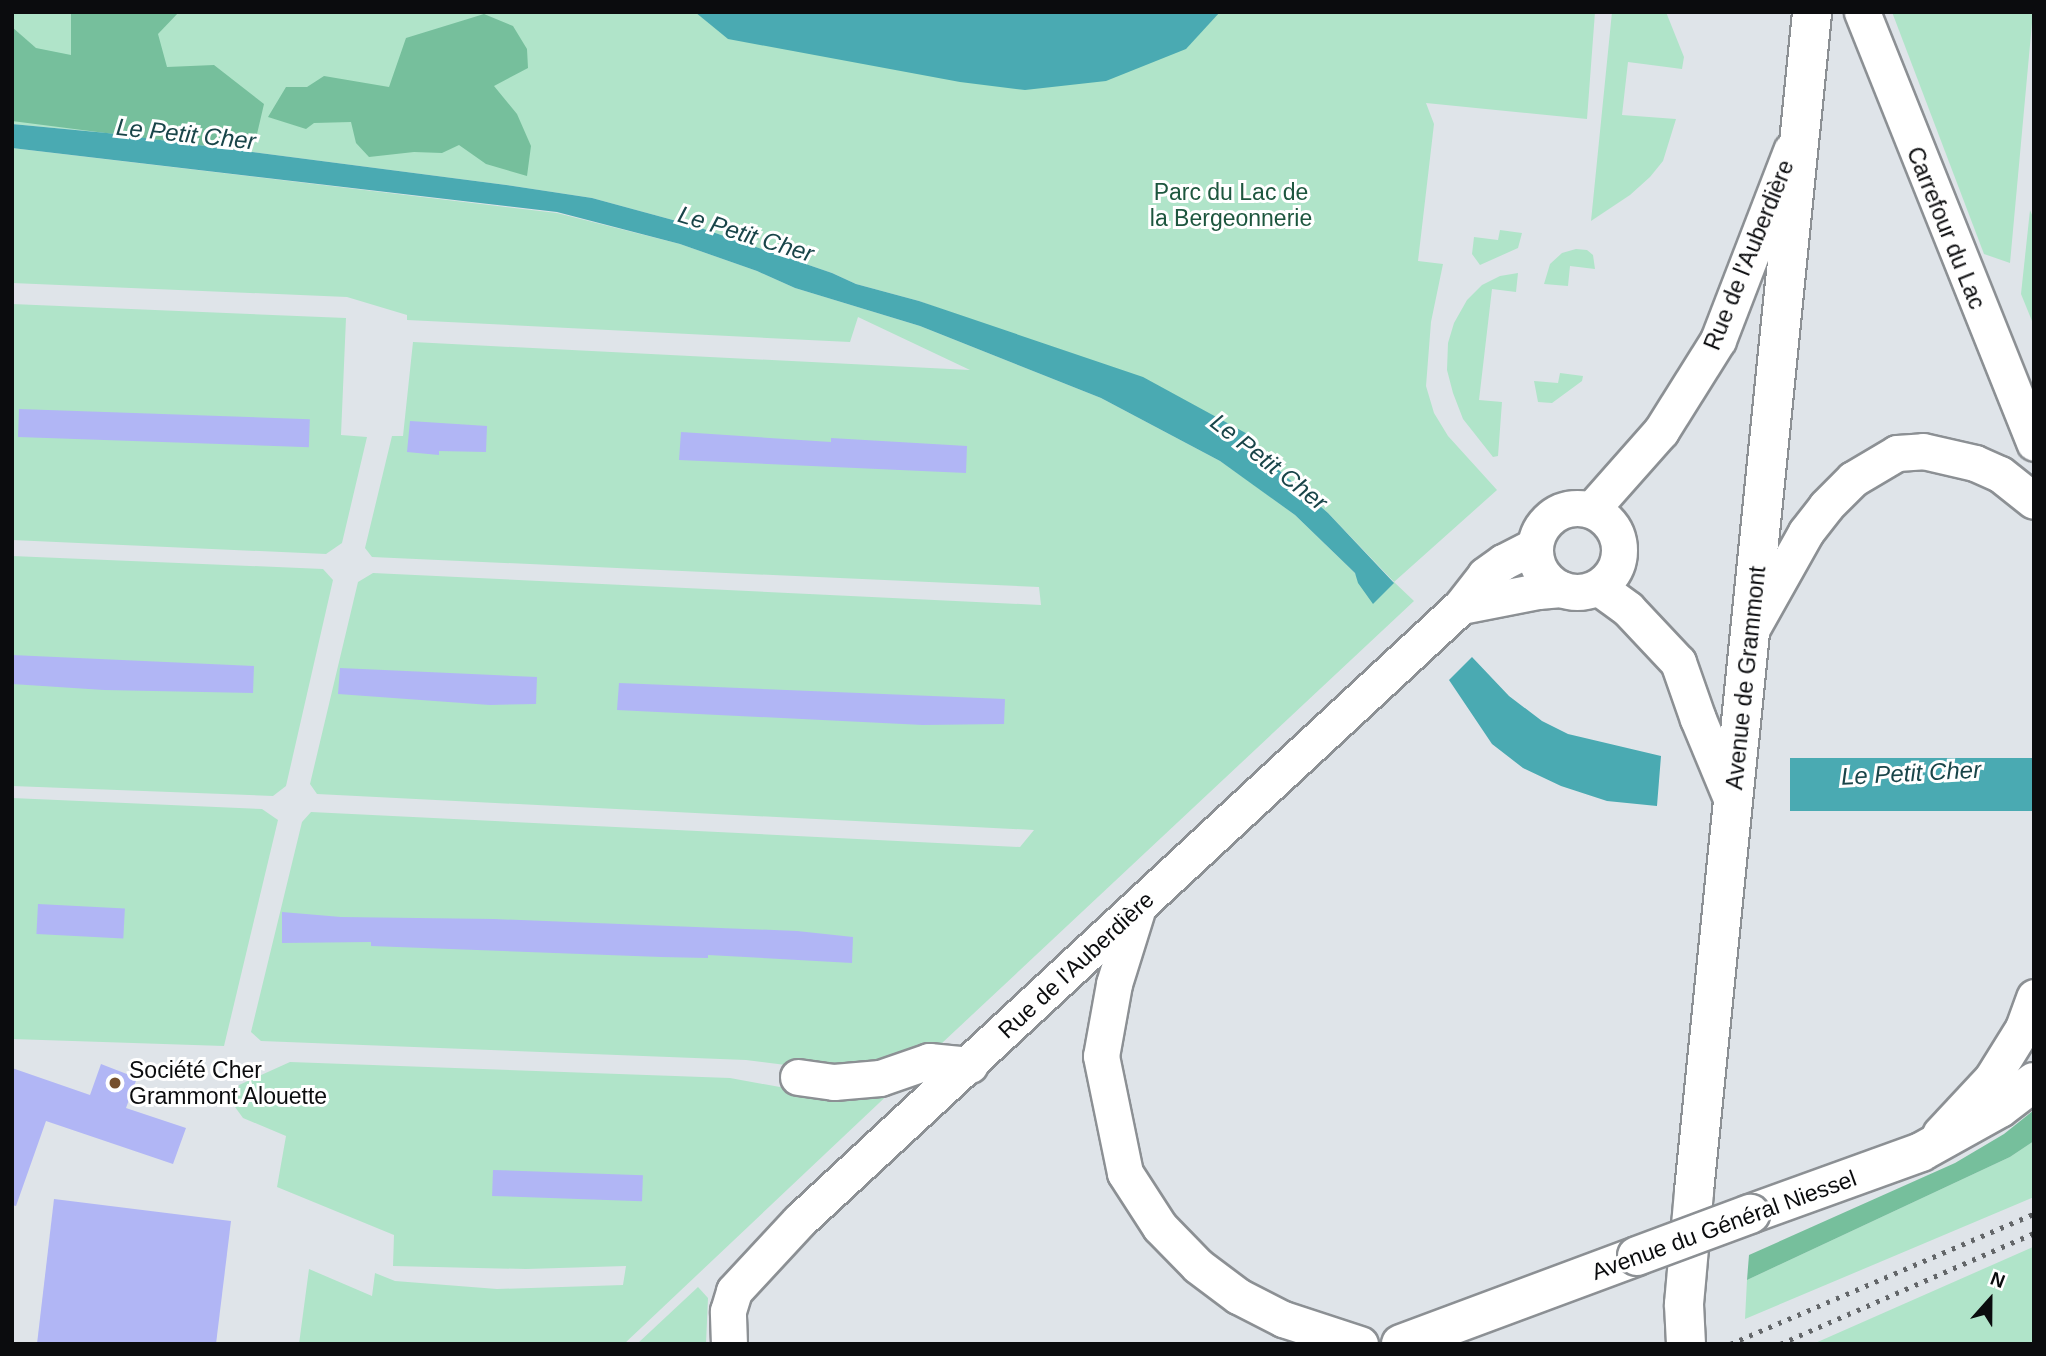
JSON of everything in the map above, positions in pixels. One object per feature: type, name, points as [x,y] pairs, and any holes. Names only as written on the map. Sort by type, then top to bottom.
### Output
[{"type":"main road","name":"Avenue de Grammont","points":[[1686,1344],[1684,1304],[1812,12]]},
{"type":"main road","name":"Avenue du Général Niessel","points":[[1401,1344],[1921,1152],[2000,1108],[2034,1082]]},
{"type":"main road","points":[[1678,1344],[1684,1304]]},
{"type":"street","name":"Carrefour du Lac","points":[[1862,12],[2034,443]]},
{"type":"street","name":"Rue de l'Auberdière","points":[[1591,510],[1661,431],[1718,340],[1800,128]]},
{"type":"street","points":[[1751,631],[1806,533],[1826,506],[1853,479],[1897,453],[1923,451],[1975,463],[2000,474],[2034,501]]},
{"type":"street","points":[[1461,606],[1538,590],[1586,592],[1598,587],[1617,566],[1618,538],[1611,525],[1591,510],[1579,508],[1557,513],[1546,521],[1535,546],[1541,572],[1561,590]]},
{"type":"street","name":"Rue de l'Auberdière","points":[[729,1344],[728,1311],[734,1291],[800,1220],[970,1065],[1291,761],[1461,606],[1485,575],[1503,562],[1535,546]]},
{"type":"street","points":[[1598,587],[1628,610],[1678,662],[1733,803]]},
{"type":"street","points":[[1138,907],[1114,985],[1101,1056],[1125,1173],[1160,1227],[1198,1266],[1238,1296],[1283,1319],[1360,1344]]},
{"type":"street","points":[[1921,1152],[1974,1102],[1992,1078],[2023,1028],[2034,997]]},
{"type":"street","points":[[798,1077],[834,1082],[880,1078],[929,1061],[970,1065]]},
{"type":"green space","name":"Parc du Lac de la Bergeonnerie","points":[[12,12],[1595,12],[1587,119],[1426,103],[1434,124],[1418,261],[1443,264],[1431,322],[1426,386],[1434,413],[1448,436],[1497,490],[1394,582],[1328,513],[1258,452],[968,319],[919,301],[856,284],[832,273],[695,226],[592,198],[513,186],[107,133],[12,124]]},
{"type":"green space","points":[[71,12],[179,12],[158,34],[167,67],[214,65],[264,104],[257,134],[230,149],[12,121],[12,27],[36,48],[71,55]]},
{"type":"green space","points":[[1612,12],[1666,12],[1684,57],[1682,69],[1628,62],[1622,115],[1676,119],[1663,161],[1650,177],[1630,195],[1591,221]]},
{"type":"green space","points":[[1892,12],[2033,12],[2010,263],[1984,254]]},
{"type":"green space","points":[[484,14],[513,26],[527,49],[528,68],[494,86],[517,114],[531,146],[527,176],[486,164],[459,145],[442,153],[414,152],[369,157],[356,143],[351,122],[314,123],[306,129],[268,117],[286,87],[307,87],[324,76],[389,87],[406,38]]},
{"type":"green space","points":[[12,148],[557,213],[680,244],[757,271],[795,288],[920,326],[1101,398],[1220,461],[1295,515],[1355,573],[1364,590],[1394,582],[1414,601],[941,1044],[925,1053],[849,1073],[746,1060],[261,1041],[251,1032],[302,822],[311,812],[1020,847],[1034,830],[317,794],[310,784],[358,582],[373,573],[1041,605],[1039,587],[372,557],[365,548],[392,436],[403,436],[413,342],[970,370],[858,317],[850,342],[407,320],[407,315],[347,297],[12,283]]},
{"type":"green space","points":[[2030,210],[2034,220],[2034,326],[2021,294]]},
{"type":"green space","points":[[1500,230],[1522,233],[1518,248],[1480,265],[1472,254],[1474,237],[1498,240]]},
{"type":"green space","points":[[1576,249],[1587,250],[1593,255],[1595,269],[1570,266],[1568,286],[1544,284],[1550,264],[1562,253]]},
{"type":"green space","points":[[1518,273],[1516,292],[1492,289],[1479,400],[1502,402],[1498,456],[1493,457],[1463,419],[1447,370],[1448,343],[1454,323],[1467,300],[1482,285],[1500,276]]},
{"type":"green space","points":[[12,304],[346,318],[341,435],[367,437],[342,543],[326,554],[12,540]]},
{"type":"green space","points":[[1560,373],[1583,376],[1582,381],[1552,403],[1538,402],[1534,381],[1558,383]]},
{"type":"green space","points":[[12,556],[323,569],[333,580],[286,786],[273,796],[12,786]]},
{"type":"green space","points":[[12,798],[262,809],[278,820],[224,1046],[12,1039]]},
{"type":"green space","points":[[290,1062],[730,1078],[813,1093],[896,1087],[624,1344],[299,1344],[309,1269],[372,1296],[375,1273],[395,1281],[497,1289],[623,1285],[626,1266],[526,1269],[393,1266],[394,1235],[277,1187],[286,1136],[243,1118],[235,1107],[239,1085]]},
{"type":"green space","points":[[2034,1110],[2034,1141],[2010,1157],[1747,1280],[1749,1255],[1955,1163],[2004,1134]]},
{"type":"green space","points":[[2034,1141],[2034,1197],[1745,1319],[1747,1280],[2010,1157]]},
{"type":"green space","points":[[2033,1247],[2034,1344],[1813,1344]]},
{"type":"green space","points":[[698,1287],[708,1298],[706,1344],[637,1344]]},
{"type":"water","points":[[695,12],[1220,12],[1186,49],[1106,81],[1025,90],[960,82],[728,39]]},
{"type":"water","name":"Le Petit Cher","points":[[12,124],[107,133],[513,186],[592,198],[695,226],[832,273],[856,284],[919,301],[1143,377],[1253,437],[1258,452],[1328,513],[1394,583],[1373,604],[1358,583],[1355,573],[1295,515],[1220,461],[1101,398],[920,326],[795,288],[757,271],[680,244],[557,212],[12,148]]},
{"type":"water","points":[[1472,657],[1509,696],[1542,721],[1568,734],[1661,756],[1657,806],[1607,801],[1561,786],[1523,768],[1492,744],[1449,680]]},
{"type":"water","points":[[1790,758],[2034,758],[2034,811],[1790,811]]},
{"type":"building","points":[[19,409],[310,419],[309,447],[18,437]]},
{"type":"building","points":[[410,421],[487,426],[486,452],[439,451],[439,455],[407,452]]},
{"type":"building","points":[[681,432],[831,442],[831,438],[967,446],[966,473],[679,460]]},
{"type":"building","points":[[12,655],[254,666],[253,693],[104,690],[12,684]]},
{"type":"building","points":[[340,668],[537,677],[536,704],[490,705],[338,694]]},
{"type":"building","points":[[619,683],[1005,699],[1004,724],[923,725],[617,710]]},
{"type":"building","points":[[38,904],[125,909],[123,939],[36,934]]},
{"type":"building","points":[[282,912],[341,917],[494,919],[797,931],[853,937],[852,963],[708,955],[708,958],[661,957],[371,946],[371,942],[282,943]]},
{"type":"building","points":[[101,1064],[137,1078],[126,1108],[186,1128],[173,1164],[46,1121],[16,1206],[12,1205],[12,1068],[90,1095]]},
{"type":"building","points":[[493,1170],[643,1175],[642,1201],[492,1196]]},
{"type":"building","points":[[54,1199],[231,1221],[216,1344],[37,1344]]},
{"type":"railway","points":[[1730,1344],[2034,1214]]},
{"type":"railway","points":[[1780,1344],[2034,1233]]},
{"type":"place","name":"Société Cher Grammont Alouette","points":[[115,1083]]}]
